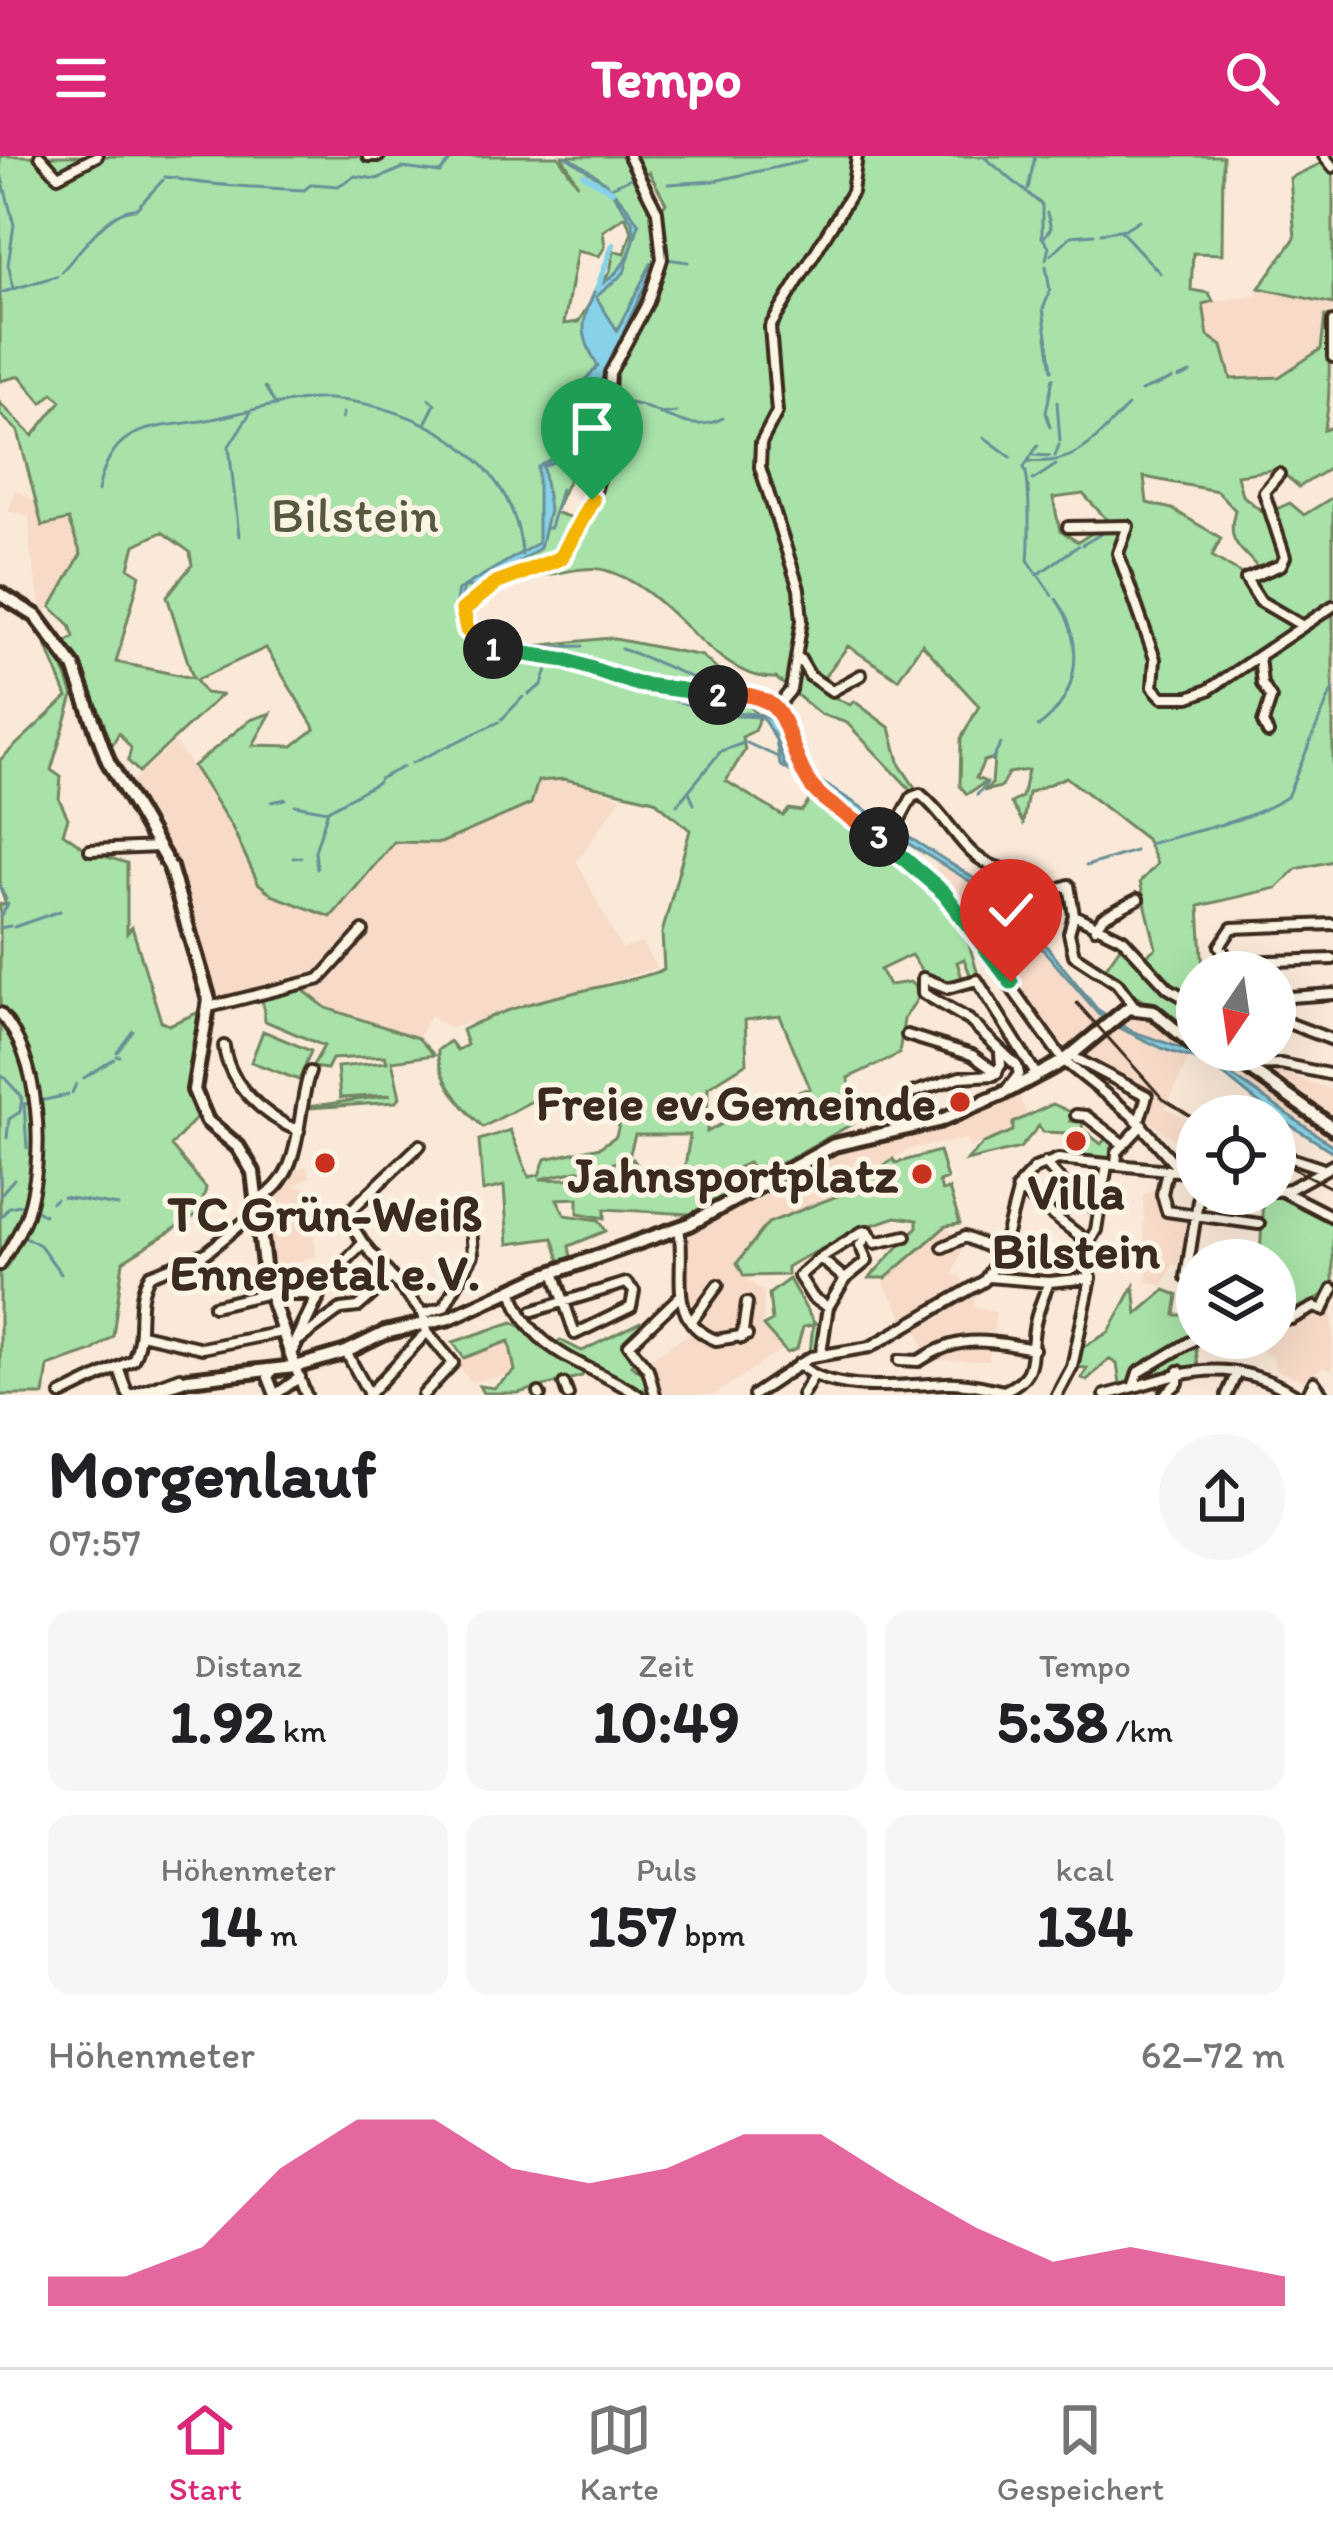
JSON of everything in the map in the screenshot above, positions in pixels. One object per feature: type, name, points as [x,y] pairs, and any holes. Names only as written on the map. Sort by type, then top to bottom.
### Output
[{"type":"main road","points":[[0,594],[36,616],[74,668],[87,693],[108,761],[174,878],[209,1007],[194,1067],[195,1094],[211,1125],[243,1154],[259,1199],[274,1296],[296,1368]]},
{"type":"main road","points":[[141,1395],[188,1379],[296,1368],[679,1228],[834,1145],[939,1120],[1005,1092],[1068,1059],[1110,1020],[1134,1006],[1157,1013],[1176,1029]]},
{"type":"main road","points":[[1253,1071],[1333,1128]]},
{"type":"main road","points":[[274,1296],[314,1295],[316,1308],[287,1339]]},
{"type":"street","points":[[40,156],[58,176],[98,156]]},
{"type":"street","points":[[368,156],[379,156]]},
{"type":"street","points":[[629,156],[657,211],[662,259],[648,302],[610,374],[605,453],[590,508],[561,558],[496,583],[462,615],[470,633],[491,649],[580,664],[637,684],[705,696],[739,693],[776,708],[806,774],[957,909],[1068,1059],[1140,1123],[1176,1165]]},
{"type":"street","points":[[776,708],[791,690],[799,659],[799,589],[760,461],[765,431],[778,412],[770,327],[852,192],[857,156]]},
{"type":"street","points":[[1324,156],[1333,167]]},
{"type":"street","points":[[1333,322],[1333,357]]},
{"type":"street","points":[[1279,474],[1264,492],[1286,557],[1281,565],[1246,579],[1260,601],[1301,626]]},
{"type":"street","points":[[1068,527],[1128,526],[1118,553],[1155,659],[1157,694],[1189,697],[1333,606]]},
{"type":"street","points":[[1259,655],[1263,687],[1270,698],[1263,723],[1268,733]]},
{"type":"street","points":[[799,659],[832,691],[861,675]]},
{"type":"street","points":[[887,843],[913,797],[920,794],[949,822],[962,845],[991,869],[1014,871],[1034,897],[1069,885],[1074,955],[1117,982],[1134,1006]]},
{"type":"street","points":[[90,850],[150,851],[159,847]]},
{"type":"street","points":[[1095,928],[1102,917],[1138,899]]},
{"type":"street","points":[[1074,915],[1123,939],[1176,993]]},
{"type":"street","points":[[1333,924],[1232,928],[1220,946],[1226,958],[1238,962],[1333,958]]},
{"type":"street","points":[[209,1007],[320,979],[363,931]]},
{"type":"street","points":[[1005,1092],[1020,1071],[968,1020],[923,993],[919,985],[925,976],[948,988],[963,980],[977,980],[1036,1074]]},
{"type":"street","points":[[1296,997],[1333,994]]},
{"type":"street","points":[[0,1013],[17,1033],[37,1090],[30,1204],[0,1265]]},
{"type":"street","points":[[1296,1026],[1333,1040]]},
{"type":"street","points":[[907,1035],[972,1055],[997,1073]]},
{"type":"street","points":[[224,1046],[236,1083],[280,1123],[299,1131]]},
{"type":"street","points":[[997,1073],[1000,1052]]},
{"type":"street","points":[[1058,1395],[1072,1367],[1091,1278],[1079,1259],[1112,1165],[1140,1123],[1147,1096],[1068,1059]]},
{"type":"street","points":[[1296,1067],[1333,1075]]},
{"type":"street","points":[[61,1395],[133,1360],[141,1334],[138,1311],[150,1275],[206,1253],[285,1174],[310,1072]]},
{"type":"street","points":[[912,1093],[960,1077],[997,1073]]},
{"type":"street","points":[[1076,1115],[1086,1116],[1124,1144]]},
{"type":"street","points":[[420,1145],[349,1212],[363,1244],[453,1365],[429,1393]]},
{"type":"street","points":[[754,1395],[821,1353],[870,1347],[988,1277],[1002,1253],[1017,1188],[1045,1163],[1058,1159],[1176,1171]]},
{"type":"street","points":[[1296,1160],[1321,1168]]},
{"type":"street","points":[[1045,1163],[1075,1197],[1100,1210]]},
{"type":"street","points":[[1296,1182],[1333,1165]]},
{"type":"street","points":[[1167,1170],[1162,1194],[1167,1211],[1195,1219],[1259,1224]]},
{"type":"street","points":[[1017,1188],[1088,1242]]},
{"type":"street","points":[[1296,1199],[1333,1217]]},
{"type":"street","points":[[1195,1215],[1195,1239]]},
{"type":"street","points":[[346,1352],[369,1394],[444,1307],[473,1256],[471,1228]]},
{"type":"street","points":[[679,1228],[680,1296],[691,1322],[716,1340],[745,1336],[747,1303]]},
{"type":"street","points":[[827,1307],[813,1298],[799,1276],[862,1232],[868,1231],[874,1244]]},
{"type":"street","points":[[821,1353],[827,1307],[845,1280],[867,1261],[860,1246],[906,1236]]},
{"type":"street","points":[[943,1247],[964,1237],[1002,1253]]},
{"type":"street","points":[[314,1295],[363,1244]]},
{"type":"street","points":[[820,1258],[845,1280]]},
{"type":"street","points":[[533,1311],[566,1303],[626,1283],[634,1291],[631,1307],[575,1334],[566,1303],[554,1272]]},
{"type":"street","points":[[141,1334],[202,1348],[287,1339],[341,1309],[358,1307],[391,1277]]},
{"type":"street","points":[[988,1277],[1048,1282],[1091,1278]]},
{"type":"street","points":[[800,1364],[812,1378],[866,1391],[942,1383],[1003,1393],[1029,1376],[1036,1317],[1048,1282]]},
{"type":"street","points":[[691,1322],[718,1285]]},
{"type":"street","points":[[512,1288],[524,1325],[556,1346],[571,1364],[638,1395]]},
{"type":"street","points":[[1296,1317],[1315,1307],[1324,1309],[1333,1289]]},
{"type":"street","points":[[214,1306],[274,1296]]},
{"type":"street","points":[[655,1395],[648,1369],[629,1345],[680,1296]]},
{"type":"street","points":[[900,1360],[920,1360],[935,1348],[969,1340],[1034,1349]]},
{"type":"street","points":[[1134,1385],[1138,1372],[1176,1350]]},
{"type":"street","points":[[275,1395],[296,1368]]},
{"type":"street","points":[[296,1368],[306,1395]]},
{"type":"street","points":[[119,1369],[129,1395],[164,1381],[213,1371]]},
{"type":"street","points":[[272,1371],[268,1377],[275,1395]]},
{"type":"street","points":[[1164,1395],[1178,1384],[1179,1371]]},
{"type":"street","points":[[1105,1395],[1179,1371],[1232,1371],[1296,1395]]},
{"type":"street","points":[[1227,1395],[1232,1371]]},
{"type":"street","points":[[802,1395],[812,1378]]},
{"type":"street","points":[[1307,1395],[1314,1382],[1323,1395]]},
{"type":"street","points":[[564,1384],[568,1395]]},
{"type":"shaded area","points":[[1259,288],[1333,304],[1332,317],[1325,317],[1321,349],[1282,376],[1231,380],[1222,346],[1208,336],[1203,303],[1254,296]]},
{"type":"shaded area","points":[[14,489],[68,520],[81,554],[43,619],[29,515],[9,512]]},
{"type":"shaded area","points":[[175,742],[232,828],[258,884],[274,896],[330,917],[394,842],[441,843],[531,804],[538,781],[564,779],[622,797],[577,862],[622,949],[642,943],[657,968],[451,1028],[430,1016],[418,1038],[326,1007],[297,984],[212,1003],[179,887],[127,786]]},
{"type":"shaded area","points":[[939,862],[982,890],[1007,874],[1031,905],[1038,933],[1033,938],[1105,1021],[1063,1056],[998,960],[931,877]]},
{"type":"shaded area","points":[[1125,1012],[1151,1013],[1176,1034],[1176,1071],[1183,1071],[1166,1108],[1176,1113],[1176,1140],[1143,1117],[1152,1097],[1127,1077],[1121,1082],[1079,1054]]},
{"type":"shaded area","points":[[1277,1071],[1333,1090],[1333,1146],[1296,1123],[1296,1095],[1257,1095],[1231,1074]]},
{"type":"shaded area","points":[[1017,1090],[1028,1118],[1014,1123],[1013,1131],[969,1148],[966,1139],[909,1149],[845,1193],[768,1223],[754,1240],[744,1276],[764,1293],[763,1326],[781,1350],[714,1395],[656,1395],[651,1358],[692,1332],[681,1291],[685,1239],[838,1147],[897,1135],[895,1120],[942,1108],[944,1120]]},
{"type":"shaded area","points":[[306,1166],[311,1176],[294,1186],[310,1188],[316,1256],[268,1271],[264,1202],[289,1172]]},
{"type":"shaded area","points":[[1159,1187],[1167,1212],[1191,1220],[1190,1239],[1176,1239],[1176,1265],[1163,1286],[1147,1281],[1143,1195]]},
{"type":"shaded area","points":[[947,1226],[952,1235],[966,1238],[953,1275],[960,1276],[966,1289],[902,1326],[901,1313],[883,1283]]},
{"type":"shaded area","points":[[1333,1287],[1333,1371],[1323,1368],[1303,1381],[1275,1370],[1273,1359],[1296,1359],[1296,1306]]},
{"type":"shaded area","points":[[975,1290],[975,1308],[996,1312],[992,1339],[959,1336],[933,1344],[931,1349],[991,1344],[989,1361],[926,1360],[916,1324]]},
{"type":"shaded area","points":[[506,1340],[517,1362],[512,1374],[471,1382],[455,1362]]},
{"type":"green space","name":"Bilstein","points":[[0,156],[558,156],[578,185],[562,156],[623,156],[651,202],[658,262],[605,375],[602,445],[594,483],[569,479],[554,512],[578,520],[561,553],[491,582],[469,603],[469,619],[494,639],[524,647],[610,638],[702,656],[738,689],[759,718],[754,731],[742,737],[745,750],[726,781],[783,816],[789,809],[802,811],[814,794],[826,800],[928,880],[961,917],[979,978],[971,977],[964,959],[957,962],[962,978],[952,985],[925,975],[911,955],[880,970],[889,985],[910,982],[921,993],[904,1019],[899,1054],[848,1078],[854,1123],[757,1176],[748,1163],[726,1173],[731,1195],[690,1214],[605,1209],[605,1218],[578,1213],[578,1198],[557,1199],[565,1215],[599,1220],[606,1231],[569,1246],[572,1262],[561,1264],[553,1238],[508,1244],[504,1186],[483,1191],[479,1140],[510,1130],[529,1177],[539,1175],[545,1159],[600,1147],[616,1136],[620,1120],[613,1104],[565,1112],[560,1086],[483,1127],[446,1081],[438,1050],[450,1041],[457,1050],[467,1045],[462,1030],[511,1009],[664,970],[662,933],[690,830],[654,800],[564,779],[538,781],[531,804],[441,843],[394,842],[331,917],[274,896],[258,883],[232,827],[193,766],[250,720],[271,713],[253,745],[293,746],[315,729],[266,648],[196,680],[205,693],[221,695],[139,772],[128,761],[131,748],[119,733],[108,752],[88,687],[61,645],[74,637],[70,625],[51,607],[81,554],[68,520],[42,526],[18,431],[0,414],[0,403],[33,436],[61,401],[53,393],[42,403],[20,376],[0,381]],"holes":[[[625,216],[632,231],[625,253],[614,251],[610,271],[578,322],[564,324],[577,251],[599,256],[605,247],[603,231]],[[162,532],[190,552],[192,565],[167,596],[193,678],[116,662],[140,575],[129,568],[135,545]],[[780,1016],[810,1088],[752,1108],[707,1132],[708,1087],[747,1063],[745,1020]],[[635,1135],[690,1135],[684,1173],[661,1170],[649,1181],[633,1159],[589,1176],[540,1179],[628,1160]]]},
{"type":"green space","points":[[630,156],[1223,156],[1222,254],[1193,253],[1191,290],[1209,293],[1213,301],[1203,304],[1208,336],[1222,346],[1231,379],[1279,377],[1321,349],[1325,316],[1332,317],[1324,430],[1333,427],[1333,473],[1330,468],[1299,487],[1278,469],[1237,475],[1242,495],[1265,514],[1290,503],[1304,515],[1333,497],[1333,861],[1296,869],[1277,888],[1199,906],[1202,951],[1176,951],[1176,1028],[1104,970],[1123,943],[1139,961],[1156,948],[1140,882],[1157,864],[1146,839],[1066,777],[1028,793],[1023,823],[1011,803],[1022,797],[1028,770],[1008,773],[1001,787],[983,791],[992,784],[994,758],[984,761],[976,778],[986,782],[967,794],[960,786],[961,739],[979,706],[922,644],[898,679],[848,646],[816,688],[850,705],[854,701],[890,728],[900,765],[918,792],[902,815],[898,813],[910,789],[847,723],[820,714],[776,678],[753,675],[731,664],[629,580],[598,569],[539,576],[537,572],[558,562],[585,521],[605,459],[609,379],[660,273],[658,211],[666,203],[649,172],[641,174]],"holes":[[[1144,477],[1217,491],[1235,510],[1235,540],[1261,573],[1243,575],[1212,556],[1221,538],[1172,509],[1147,503]],[[1083,494],[1109,522],[1078,542],[1060,531],[1053,498]]]},
{"type":"green space","points":[[1326,161],[1333,169],[1333,304],[1259,288],[1295,238],[1290,178]]},
{"type":"green space","points":[[36,620],[55,644],[73,696],[51,770],[61,777],[59,799],[68,818],[63,833],[90,852],[127,863],[127,933],[132,927],[161,1021],[169,1025],[208,1008],[193,1067],[200,1114],[171,1146],[206,1188],[200,1213],[123,1261],[113,1336],[92,1351],[48,1366],[44,1395],[0,1395],[0,904],[6,905],[0,887],[0,760],[67,697]]},
{"type":"green space","points":[[298,986],[326,1008],[418,1038],[434,1055],[392,1061],[400,1097],[396,1102],[309,1108],[303,1119],[306,1107],[391,1095],[340,1098],[337,1067],[387,1062],[385,1056],[332,1059],[327,1069],[312,1067],[324,1046],[265,1021],[262,998]]},
{"type":"green space","points":[[263,1031],[311,1051],[299,1080],[251,1062]]},
{"type":"green space","points":[[1053,1104],[1075,1114],[1070,1121],[1083,1120],[1082,1129],[1101,1144],[1109,1135],[1120,1145],[1113,1161],[1067,1157],[1068,1133],[1043,1132],[1039,1126],[1020,1148],[966,1161],[984,1143],[1013,1131],[1013,1123]]},
{"type":"green space","points":[[939,1151],[947,1179],[939,1182],[942,1191],[949,1189],[960,1224],[946,1226],[886,1278],[869,1278],[917,1227],[917,1220],[896,1217],[866,1227],[787,1267],[787,1275],[744,1276],[737,1263],[768,1223],[845,1193],[893,1159],[896,1163]]},
{"type":"green space","points":[[1296,1200],[1333,1217],[1333,1287],[1305,1308],[1296,1308],[1296,1239],[1261,1239],[1262,1215],[1296,1215]]},
{"type":"green space","points":[[789,1279],[814,1323],[823,1324],[817,1351],[810,1353],[813,1325],[803,1327],[797,1349],[787,1353],[763,1326],[772,1321],[769,1294]]},
{"type":"green space","points":[[1134,1286],[1137,1314],[1165,1290],[1176,1294],[1176,1359],[1197,1359],[1198,1366],[1160,1372],[1121,1390],[1117,1364],[1109,1359],[1087,1380],[1082,1378],[1087,1368],[1073,1367],[1078,1350],[1109,1332]]},
{"type":"green space","points":[[513,1322],[553,1346],[560,1340],[582,1351],[640,1322],[647,1330],[628,1349],[636,1359],[631,1365],[644,1374],[648,1370],[654,1395],[585,1370],[582,1376],[518,1393],[483,1393],[479,1386],[494,1388],[515,1371],[509,1341],[464,1358],[453,1342]]},
{"type":"water","points":[[607,185],[639,224],[624,273],[596,297],[617,330],[650,266],[651,272],[602,379],[589,483],[581,483],[593,437],[587,434],[565,456],[543,467],[549,510],[540,548],[481,587],[464,587],[458,608],[461,630],[499,658],[562,663],[688,697],[715,710],[764,715],[774,724],[784,764],[820,781],[983,884],[1019,932],[1016,935],[976,885],[780,765],[776,740],[762,717],[723,715],[567,668],[495,659],[460,633],[454,613],[458,590],[538,543],[538,467],[564,451],[575,437],[558,428],[552,415],[598,366],[585,335],[588,309],[597,286],[620,268],[633,241],[632,221]]},
{"type":"water","points":[[1032,937],[1043,942],[1097,1009],[1131,1031],[1176,1046],[1176,1053],[1105,1021]]},
{"type":"water","points":[[1219,1071],[1260,1095],[1249,1095]]},
{"type":"water","points":[[1296,1120],[1333,1146],[1333,1152],[1296,1129]]},
{"type":"waterway","points":[[179,179],[304,190],[312,184],[338,186],[355,176],[377,179],[403,168],[440,173],[454,156]]},
{"type":"waterway","points":[[983,156],[1042,205],[1042,237],[1049,247],[1046,259]]},
{"type":"waterway","points":[[1028,189],[1035,156]]},
{"type":"waterway","points":[[668,184],[714,181],[805,161]]},
{"type":"waterway","points":[[0,170],[14,225],[8,265]]},
{"type":"waterway","points":[[584,175],[612,191]]},
{"type":"waterway","points":[[611,187],[635,176]]},
{"type":"waterway","points":[[165,177],[176,178]]},
{"type":"waterway","points":[[61,272],[105,223],[136,209],[163,180]]},
{"type":"waterway","points":[[1044,237],[1051,228],[1047,213]]},
{"type":"waterway","points":[[1101,233],[1125,229],[1139,220]]},
{"type":"waterway","points":[[1120,230],[1160,273]]},
{"type":"waterway","points":[[1051,255],[1071,236],[1094,234]]},
{"type":"waterway","points":[[597,289],[613,245]]},
{"type":"waterway","points":[[666,259],[688,262]]},
{"type":"waterway","points":[[1046,266],[1050,291],[1043,309],[1052,370]]},
{"type":"waterway","points":[[9,267],[13,289]]},
{"type":"waterway","points":[[0,293],[57,276]]},
{"type":"waterway","points":[[1178,378],[1190,373]]},
{"type":"waterway","points":[[1050,427],[1046,412],[1053,378]]},
{"type":"waterway","points":[[1141,391],[1172,379]]},
{"type":"waterway","points":[[265,387],[276,406]]},
{"type":"waterway","points":[[578,427],[579,415],[594,394]]},
{"type":"waterway","points":[[426,422],[435,404],[429,399]]},
{"type":"waterway","points":[[98,491],[115,449],[142,431],[303,400],[363,404],[429,426],[483,465],[516,521],[522,555]]},
{"type":"waterway","points":[[1057,402],[1060,441]]},
{"type":"waterway","points":[[613,403],[640,405],[694,424],[723,418]]},
{"type":"waterway","points":[[1028,461],[1060,459],[1084,448],[1128,406]]},
{"type":"waterway","points":[[239,536],[229,446],[252,410]]},
{"type":"waterway","points":[[660,414],[676,412]]},
{"type":"waterway","points":[[342,418],[343,413]]},
{"type":"waterway","points":[[984,437],[1011,457]]},
{"type":"waterway","points":[[1038,445],[1024,467],[1029,499],[1028,560],[1052,595]]},
{"type":"waterway","points":[[1055,456],[1059,445]]},
{"type":"waterway","points":[[1034,455],[1050,456]]},
{"type":"waterway","points":[[1033,480],[1056,465]]},
{"type":"waterway","points":[[545,528],[550,528],[561,489]]},
{"type":"waterway","points":[[501,571],[551,555],[575,520]]},
{"type":"waterway","points":[[1082,545],[1108,530]]},
{"type":"waterway","points":[[1037,575],[1078,546]]},
{"type":"waterway","points":[[465,606],[480,586]]},
{"type":"waterway","points":[[1038,727],[1063,701],[1074,668],[1072,632],[1056,599]]},
{"type":"waterway","points":[[505,648],[583,646]]},
{"type":"waterway","points":[[621,649],[707,683],[736,689]]},
{"type":"waterway","points":[[529,694],[542,685],[549,663]]},
{"type":"waterway","points":[[1149,844],[1237,820],[1287,797],[1333,688]]},
{"type":"waterway","points":[[502,719],[523,697]]},
{"type":"waterway","points":[[412,763],[499,722]]},
{"type":"waterway","points":[[677,805],[721,751],[744,743]]},
{"type":"waterway","points":[[747,743],[778,757]]},
{"type":"waterway","points":[[992,760],[1001,744]]},
{"type":"waterway","points":[[379,779],[403,767]]},
{"type":"waterway","points":[[317,869],[315,851],[328,810],[378,782]]},
{"type":"waterway","points":[[977,795],[987,783]]},
{"type":"waterway","points":[[689,791],[694,804]]},
{"type":"waterway","points":[[272,802],[286,799]]},
{"type":"waterway","points":[[295,805],[327,811]]},
{"type":"waterway","points":[[1086,866],[1135,851]]},
{"type":"waterway","points":[[293,858],[301,857]]},
{"type":"waterway","points":[[0,887],[6,899]]},
{"type":"waterway","points":[[0,917],[8,904]]},
{"type":"waterway","points":[[1031,925],[1050,907]]},
{"type":"waterway","points":[[14,927],[60,911]]},
{"type":"waterway","points":[[0,928],[10,926]]},
{"type":"waterway","points":[[117,1052],[133,1031]]},
{"type":"waterway","points":[[84,1078],[114,1059]]},
{"type":"waterway","points":[[0,1073],[22,1097],[20,1112],[9,1119],[7,1138]]},
{"type":"waterway","points":[[72,1093],[76,1084]]},
{"type":"waterway","points":[[40,1101],[68,1095]]},
{"type":"waterway","points":[[27,1148],[24,1104],[31,1103]]},
{"type":"waterway","points":[[0,1151],[0,1159]]},
{"type":"waterway","points":[[0,1172],[0,1184]]},
{"type":"waterway","points":[[0,1195],[14,1179]]},
{"type":"waterway","points":[[63,1197],[118,1206]]},
{"type":"waterway","points":[[52,1202],[56,1199]]},
{"type":"waterway","points":[[0,1218],[9,1207],[26,1204]]},
{"type":"waterway","points":[[31,1206],[44,1215]]},
{"type":"waterway","points":[[21,1235],[40,1245],[61,1274]]},
{"type":"waterway","points":[[7,1243],[10,1239]]},
{"type":"railway","points":[[1077,1003],[1163,1099],[1176,1107]]},
{"type":"railway","points":[[1296,1170],[1333,1189]]},
{"type":"place","name":"Freie ev.Gemeinde","points":[[960,1102]]},
{"type":"place","name":"Villa Bilstein","points":[[1076,1141]]},
{"type":"place","name":"TC Grün-Weiß Ennepetal e.V.","points":[[325,1163]]},
{"type":"place","name":"Jahnsportplatz","points":[[922,1174]]},
{"type":"route","points":[[592,500],[561,558],[496,583],[463,610],[470,633],[508,655],[566,660],[624,681],[686,693],[748,694],[774,706],[788,725],[812,787],[944,893],[1011,982]]}]
